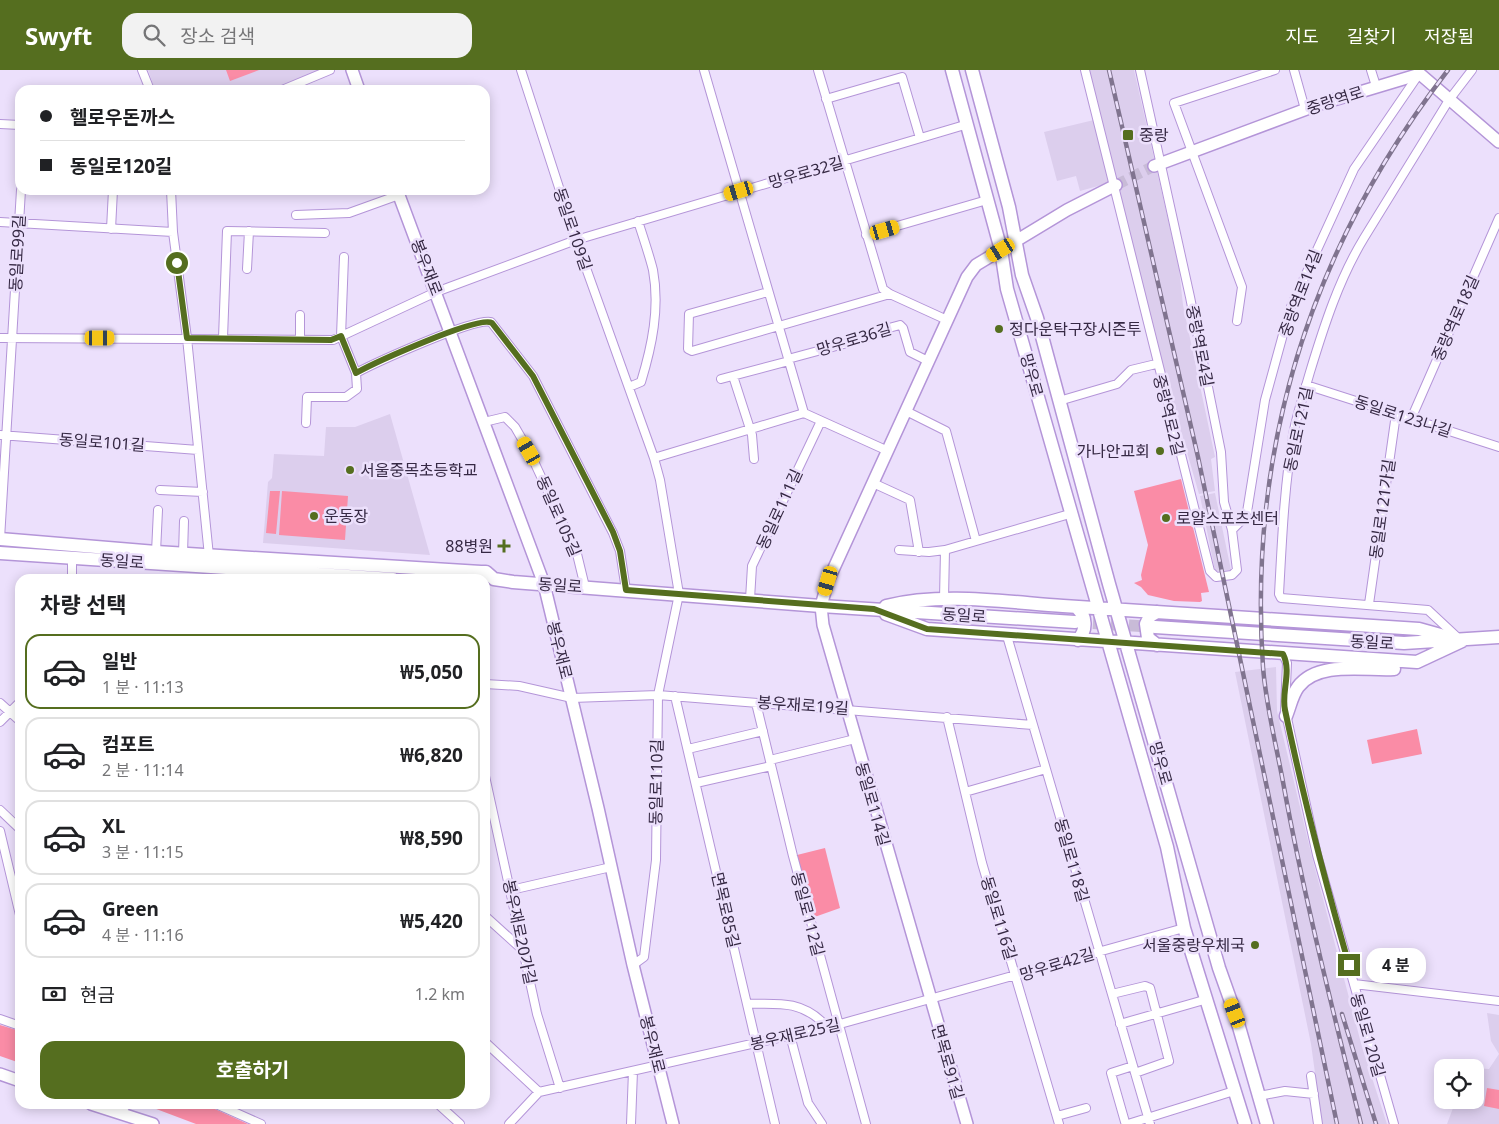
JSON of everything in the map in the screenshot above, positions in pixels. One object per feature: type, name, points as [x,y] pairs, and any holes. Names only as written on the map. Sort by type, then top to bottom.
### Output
[{"type":"main road","name":"망우로","points":[[952,70],[1001,250],[1007,289],[1100,607],[1167,847],[1184,928],[1204,1000],[1245,1124]]},
{"type":"main road","name":"망우로","points":[[972,70],[1009,207],[1022,276],[1037,318],[1219,968],[1235,1013],[1267,1124]]},
{"type":"main road","name":"동일로","points":[[0,539],[209,556],[481,572],[483,574]]},
{"type":"main road","name":"동일로","points":[[0,554],[317,574]]},
{"type":"main road","name":"동일로","points":[[490,582],[544,584],[821,606],[1075,622]]},
{"type":"main road","points":[[874,609],[909,600],[944,599],[1100,607],[1419,629],[1462,641]]},
{"type":"main road","points":[[1076,607],[1081,610],[1084,620],[1084,632],[1078,640]]},
{"type":"main road","points":[[874,609],[927,629],[1110,643],[1417,662]]},
{"type":"main road","points":[[1157,645],[1148,638],[1146,626],[1150,616],[1158,612]]},
{"type":"main road","name":"동일로","points":[[1155,627],[1382,643],[1462,641],[1499,637]]},
{"type":"main road","points":[[1286,716],[1298,688],[1310,677],[1324,672],[1349,668],[1390,669],[1417,662],[1462,641]]},
{"type":"street","points":[[142,70],[148,85]]},
{"type":"street","points":[[294,85],[330,70]]},
{"type":"street","points":[[352,70],[357,85]]},
{"type":"street","name":"동일로109길","points":[[521,70],[576,240],[654,458],[660,480],[678,594]]},
{"type":"street","points":[[704,70],[804,413]]},
{"type":"street","points":[[818,70],[882,287],[890,294],[947,320]]},
{"type":"street","name":"중랑역로2길","points":[[1085,70],[1156,364],[1210,571],[1216,577],[1232,575],[1236,570],[1232,530]]},
{"type":"street","name":"중랑역로4길","points":[[1140,70],[1157,164],[1221,452],[1225,507],[1232,530]]},
{"type":"street","points":[[1237,321],[1242,287],[1226,240],[1220,231],[1190,151],[1174,103],[1275,70]]},
{"type":"street","points":[[1294,70],[1305,109]]},
{"type":"street","points":[[1371,70],[1376,86]]},
{"type":"street","name":"동일로121길","points":[[1462,641],[1428,610],[1279,597],[1283,508],[1294,434],[1306,385],[1322,333],[1353,256],[1449,100],[1472,70]]},
{"type":"street","points":[[1420,72],[1449,100],[1499,142]]},
{"type":"street","name":"중랑역로","points":[[1157,164],[1305,109],[1420,72]]},
{"type":"street","name":"중랑역로14길","points":[[1232,530],[1244,518],[1247,512],[1265,400],[1290,309],[1354,169],[1420,72]]},
{"type":"street","points":[[826,98],[901,77],[904,80],[920,138]]},
{"type":"street","points":[[0,124],[15,125]]},
{"type":"street","name":"망우로32길","points":[[0,338],[331,340],[436,292],[576,240],[968,124]]},
{"type":"street","points":[[821,606],[828,581],[967,277],[976,265],[1067,210],[1114,186]]},
{"type":"street","name":"동일로99길","points":[[0,539],[3,435],[12,338],[21,195]]},
{"type":"street","points":[[110,229],[113,195]]},
{"type":"street","points":[[171,195],[173,232],[187,338],[209,556]]},
{"type":"street","points":[[296,215],[351,212],[391,195]]},
{"type":"street","name":"봉우재로","points":[[399,195],[544,584],[633,965],[673,1124]]},
{"type":"street","points":[[866,235],[987,200]]},
{"type":"street","name":"중랑역로18길","points":[[1411,419],[1499,218]]},
{"type":"street","points":[[629,387],[641,382],[649,356],[655,321],[653,272],[638,221]]},
{"type":"street","points":[[0,222],[173,232]]},
{"type":"street","points":[[223,338],[226,233],[230,230],[325,234]]},
{"type":"street","points":[[247,269],[249,231]]},
{"type":"street","points":[[306,423],[307,397],[348,397],[357,390],[356,373],[341,336],[344,257]]},
{"type":"street","points":[[768,292],[689,314],[688,349],[692,351],[890,294]]},
{"type":"street","points":[[300,315],[300,340]]},
{"type":"street","points":[[356,373],[384,358],[451,332],[483,321],[489,321],[530,370],[613,532],[620,551],[626,590]]},
{"type":"street","name":"망우로36길","points":[[788,360],[866,338],[874,332],[900,325],[903,328],[910,352],[928,361]]},
{"type":"street","points":[[721,379],[788,360]]},
{"type":"street","name":"망우로","points":[[1059,401],[1117,384],[1131,370],[1156,364]]},
{"type":"street","points":[[733,376],[750,429],[754,459]]},
{"type":"street","name":"동일로123나길","points":[[1306,385],[1499,447]]},
{"type":"street","points":[[906,411],[946,431],[976,541]]},
{"type":"street","points":[[654,458],[804,413],[888,450]]},
{"type":"street","name":"동일로121가길","points":[[1369,604],[1396,414]]},
{"type":"street","name":"동일로105길","points":[[484,422],[506,417],[522,437],[576,552],[585,587]]},
{"type":"street","name":"동일로111길","points":[[750,599],[750,576],[754,563],[821,421]]},
{"type":"street","name":"동일로101길","points":[[3,435],[198,450]]},
{"type":"street","points":[[873,483],[910,500],[919,552]]},
{"type":"street","points":[[160,490],[203,492]]},
{"type":"street","name":"동일로","points":[[156,552],[158,510]]},
{"type":"street","points":[[899,550],[919,552],[945,550],[1072,513]]},
{"type":"street","points":[[183,554],[184,521]]},
{"type":"street","points":[[944,599],[945,550]]},
{"type":"street","points":[[72,558],[72,574]]},
{"type":"street","name":"동일로110길","points":[[633,965],[644,957],[656,860],[658,695],[678,594]]},
{"type":"street","name":"동일로114길","points":[[821,606],[823,625],[930,1000]]},
{"type":"street","name":"동일로118길","points":[[1007,636],[1149,1121]]},
{"type":"street","name":"동일로120길","points":[[1283,654],[1287,664],[1284,700],[1286,716],[1317,855],[1394,1124]]},
{"type":"street","name":"봉우재로19길","points":[[490,684],[519,686],[572,698],[658,695],[846,708],[1033,725]]},
{"type":"street","name":"면목로85길","points":[[675,696],[775,1124]]},
{"type":"street","points":[[0,703],[15,717]]},
{"type":"street","name":"동일로112길","points":[[756,703],[807,910],[840,1024],[866,1124]]},
{"type":"street","points":[[0,722],[15,707]]},
{"type":"street","name":"동일로116길","points":[[947,717],[984,870],[1058,1120],[1086,1108]]},
{"type":"street","points":[[688,748],[763,731]]},
{"type":"street","points":[[696,782],[855,739]]},
{"type":"street","points":[[965,792],[1046,768]]},
{"type":"street","name":"봉우재로20가길","points":[[490,800],[526,954],[537,1014],[560,1088]]},
{"type":"street","points":[[0,810],[15,824]]},
{"type":"street","points":[[0,832],[15,894]]},
{"type":"street","points":[[511,890],[611,867]]},
{"type":"street","points":[[490,921],[526,954]]},
{"type":"street","name":"망우로42길","points":[[930,1000],[1184,928]]},
{"type":"street","points":[[1354,984],[1499,1001]]},
{"type":"street","points":[[1112,994],[1147,986],[1158,1014],[1170,1061],[1134,1070],[1111,1073],[1123,1114],[1128,1124],[1149,1121],[1234,1091]]},
{"type":"street","name":"봉우재로25길","points":[[539,1092],[840,1024],[930,1000]]},
{"type":"street","name":"면목로91길","points":[[930,1000],[967,1124]]},
{"type":"street","points":[[1120,1024],[1204,1000]]},
{"type":"street","points":[[748,1004],[772,1003],[800,1006],[816,1016],[827,1027]]},
{"type":"street","points":[[0,1020],[15,1024]]},
{"type":"street","points":[[790,1035],[808,1103],[822,1124]]},
{"type":"street","points":[[490,1047],[539,1092],[509,1124]]},
{"type":"street","points":[[631,1124],[633,1071]]},
{"type":"street","points":[[0,1074],[15,1078]]},
{"type":"street","points":[[1311,1076],[1318,1124]]},
{"type":"street","points":[[1259,1096],[1285,1091],[1314,1094]]},
{"type":"street","points":[[107,1109],[152,1124]]},
{"type":"street","points":[[119,1113],[123,1109]]},
{"type":"street","points":[[227,1109],[261,1124]]},
{"type":"street","points":[[444,1109],[460,1124]]},
{"type":"shaded area","points":[[148,70],[326,70],[286,85],[153,85]]},
{"type":"shaded area","points":[[226,70],[259,70],[230,81]]},
{"type":"shaded area","points":[[1089,70],[1134,70],[1179,268],[1183,305],[1215,457],[1211,459],[1215,491],[1199,494],[1137,278]]},
{"type":"shaded area","points":[[1094,120],[1109,183],[1080,191],[1076,176],[1057,181],[1044,132]]},
{"type":"shaded area","points":[[390,414],[430,555],[263,543],[268,482],[272,478],[274,454],[324,456],[326,427],[355,427]]},
{"type":"shaded area","name":"로얄스포츠센터","points":[[1181,479],[1209,592],[1201,593],[1202,601],[1200,602],[1174,601],[1148,595],[1141,587],[1134,583],[1142,580],[1141,575],[1148,545],[1134,491]]},
{"type":"shaded area","points":[[270,491],[280,491],[276,534],[266,533]]},
{"type":"shaded area","name":"운동장","points":[[282,491],[348,496],[345,540],[279,535]]},
{"type":"shaded area","points":[[1215,493],[1231,570],[1215,571],[1200,496]]},
{"type":"shaded area","points":[[1276,667],[1277,711],[1312,857],[1362,1047],[1387,1124],[1322,1124],[1311,1044],[1235,672]]},
{"type":"shaded area","points":[[1417,729],[1422,754],[1372,764],[1367,740]]},
{"type":"shaded area","points":[[825,848],[840,908],[809,919],[793,856]]},
{"type":"shaded area","points":[[1487,1013],[1499,1015],[1499,1054],[1491,1041]]},
{"type":"shaded area","points":[[0,1025],[15,1030],[15,1061],[0,1056]]},
{"type":"shaded area","points":[[1499,1054],[1499,1124],[1447,1124],[1453,1109],[1484,1109],[1484,1069],[1489,1069]]},
{"type":"shaded area","points":[[1487,1088],[1499,1090],[1499,1109],[1484,1106]]},
{"type":"shaded area","points":[[156,1109],[215,1109],[248,1124],[196,1124]]},
{"type":"tunnel","points":[[1116,185],[1154,166]]},
{"type":"tunnel","points":[[1075,622],[1155,627]]},
{"type":"railway","points":[[1109,70],[1198,457],[1337,1124]]},
{"type":"railway","points":[[1361,1124],[1310,911],[1266,696],[1263,667],[1261,585],[1266,505],[1279,427],[1299,351],[1326,278],[1360,206],[1400,137],[1448,70]]},
{"type":"railway","points":[[1342,1014],[1376,1124]]},
{"type":"place","name":"중랑","points":[[1128,135]]},
{"type":"place","name":"정다운탁구장시즌투","points":[[999,329]]},
{"type":"place","name":"가나안교회","points":[[1160,451]]},
{"type":"place","name":"서울중목초등학교","points":[[350,470]]},
{"type":"place","name":"운동장","points":[[314,516]]},
{"type":"place","name":"로얄스포츠센터","points":[[1166,518]]},
{"type":"place","name":"88병원","points":[[504,546]]},
{"type":"place","name":"서울중랑우체국","points":[[1255,945]]},
{"type":"route","points":[[177,263],[187,338],[331,340],[341,336],[356,373],[384,358],[451,332],[486,320],[492,323],[530,370],[613,532],[625,571],[626,590],[874,609],[927,629],[1283,654],[1287,664],[1285,709],[1317,855],[1349,965]]}]
